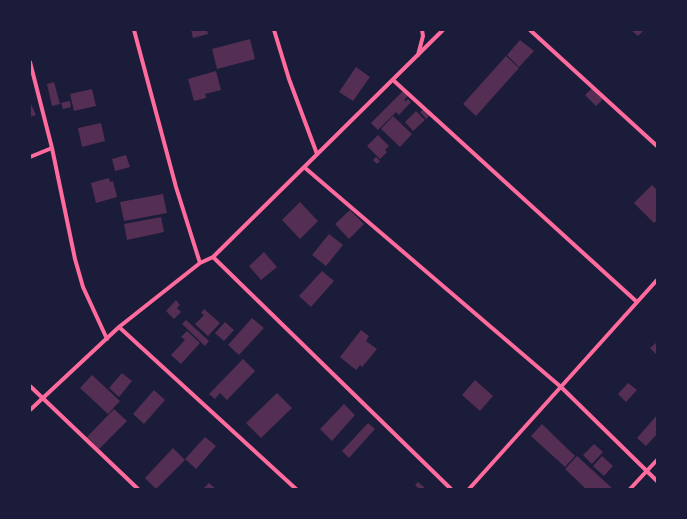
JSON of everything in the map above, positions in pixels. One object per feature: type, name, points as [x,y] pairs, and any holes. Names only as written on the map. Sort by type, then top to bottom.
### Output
[{"type":"street","points":[[134,30],[176,187],[200,263]]},
{"type":"street","points":[[274,30],[289,79],[317,154]]},
{"type":"street","points":[[418,56],[423,36],[422,30]]},
{"type":"street","points":[[30,410],[43,400],[119,327],[200,263],[213,257],[443,30]]},
{"type":"street","points":[[530,30],[657,146]]},
{"type":"street","points":[[30,62],[52,148],[75,259],[83,287],[106,339]]},
{"type":"street","points":[[393,80],[637,302]]},
{"type":"street","points":[[30,157],[52,148]]},
{"type":"street","points":[[304,167],[561,387],[657,481]]},
{"type":"street","points":[[213,257],[451,489]]},
{"type":"street","points":[[469,489],[657,280]]},
{"type":"street","points":[[119,327],[296,489]]},
{"type":"street","points":[[30,386],[138,489]]},
{"type":"street","points":[[630,489],[657,460]]},
{"type":"building","points":[[191,30],[207,30],[208,34],[193,38]]},
{"type":"building","points":[[631,30],[644,30],[638,36]]},
{"type":"building","points":[[250,39],[255,59],[217,69],[212,49]]},
{"type":"building","points":[[520,40],[534,51],[519,67],[507,55]]},
{"type":"building","points":[[506,56],[519,68],[476,116],[463,104]]},
{"type":"building","points":[[356,67],[370,77],[353,101],[339,92]]},
{"type":"building","points":[[216,71],[221,90],[205,94],[206,98],[194,101],[188,79]]},
{"type":"building","points":[[54,82],[60,104],[52,106],[47,84]]},
{"type":"building","points":[[592,88],[603,99],[596,106],[585,95]]},
{"type":"building","points":[[92,89],[96,106],[74,111],[70,94]]},
{"type":"building","points":[[403,91],[408,96],[404,100],[406,101],[408,99],[411,102],[399,115],[396,112],[378,130],[371,123]]},
{"type":"building","points":[[70,101],[71,107],[63,109],[61,103]]},
{"type":"building","points":[[30,102],[36,115],[30,117]]},
{"type":"building","points":[[424,109],[430,115],[426,119],[420,112]]},
{"type":"building","points":[[416,111],[425,120],[413,131],[405,122]]},
{"type":"building","points":[[393,116],[412,134],[400,147],[381,129]]},
{"type":"building","points":[[101,123],[105,141],[82,147],[78,128]]},
{"type":"building","points":[[378,135],[389,146],[385,150],[387,152],[380,159],[367,146]]},
{"type":"building","points":[[126,155],[130,167],[115,171],[112,159]]},
{"type":"building","points":[[376,157],[380,161],[377,164],[373,160]]},
{"type":"building","points":[[109,178],[110,182],[113,181],[117,197],[96,203],[91,183]]},
{"type":"building","points":[[652,185],[657,190],[657,220],[654,223],[634,203]]},
{"type":"building","points":[[163,194],[167,213],[124,221],[120,202]]},
{"type":"building","points":[[300,202],[318,221],[300,239],[282,220]]},
{"type":"building","points":[[350,210],[364,224],[349,239],[335,224]]},
{"type":"building","points":[[161,217],[164,232],[127,240],[124,224]]},
{"type":"building","points":[[329,234],[343,245],[326,266],[312,255]]},
{"type":"building","points":[[264,252],[277,267],[261,280],[249,266]]},
{"type":"building","points":[[322,271],[334,281],[311,307],[299,296]]},
{"type":"building","points":[[176,300],[180,305],[177,308],[181,312],[174,319],[166,311]]},
{"type":"building","points":[[204,309],[220,323],[208,336],[195,324],[204,315],[201,313]]},
{"type":"building","points":[[252,318],[264,328],[239,355],[228,345]]},
{"type":"building","points":[[186,320],[209,341],[205,346],[182,324]]},
{"type":"building","points":[[225,322],[234,330],[224,341],[215,333]]},
{"type":"building","points":[[361,330],[369,336],[366,341],[377,349],[362,367],[360,365],[356,370],[340,357]]},
{"type":"building","points":[[187,331],[200,343],[181,364],[171,355],[185,340],[181,337]]},
{"type":"building","points":[[657,342],[657,355],[650,348]]},
{"type":"building","points":[[243,359],[255,371],[227,400],[220,393],[215,399],[209,394]]},
{"type":"building","points":[[122,373],[132,381],[119,397],[109,388]]},
{"type":"building","points":[[92,375],[120,401],[108,414],[80,388]]},
{"type":"building","points":[[475,380],[493,396],[480,411],[462,395]]},
{"type":"building","points":[[628,383],[637,390],[626,402],[618,394]]},
{"type":"building","points":[[154,390],[165,400],[144,424],[133,414]]},
{"type":"building","points":[[277,393],[292,408],[261,438],[246,423]]},
{"type":"building","points":[[344,404],[355,415],[332,441],[320,429]]},
{"type":"building","points":[[114,409],[127,421],[99,449],[87,437]]},
{"type":"building","points":[[657,415],[657,434],[646,446],[637,438]]},
{"type":"building","points":[[368,423],[375,429],[349,458],[342,451]]},
{"type":"building","points":[[542,424],[575,456],[565,467],[531,436]]},
{"type":"building","points":[[205,437],[216,446],[196,469],[185,459]]},
{"type":"building","points":[[594,444],[603,452],[592,464],[583,455]]},
{"type":"building","points":[[173,448],[185,460],[156,489],[145,478]]},
{"type":"building","points":[[577,456],[613,489],[586,489],[565,469]]},
{"type":"building","points":[[602,456],[613,466],[604,476],[593,466]]},
{"type":"building","points":[[418,482],[425,488],[424,489],[419,489],[415,485]]},
{"type":"building","points":[[209,483],[216,489],[203,489]]}]
